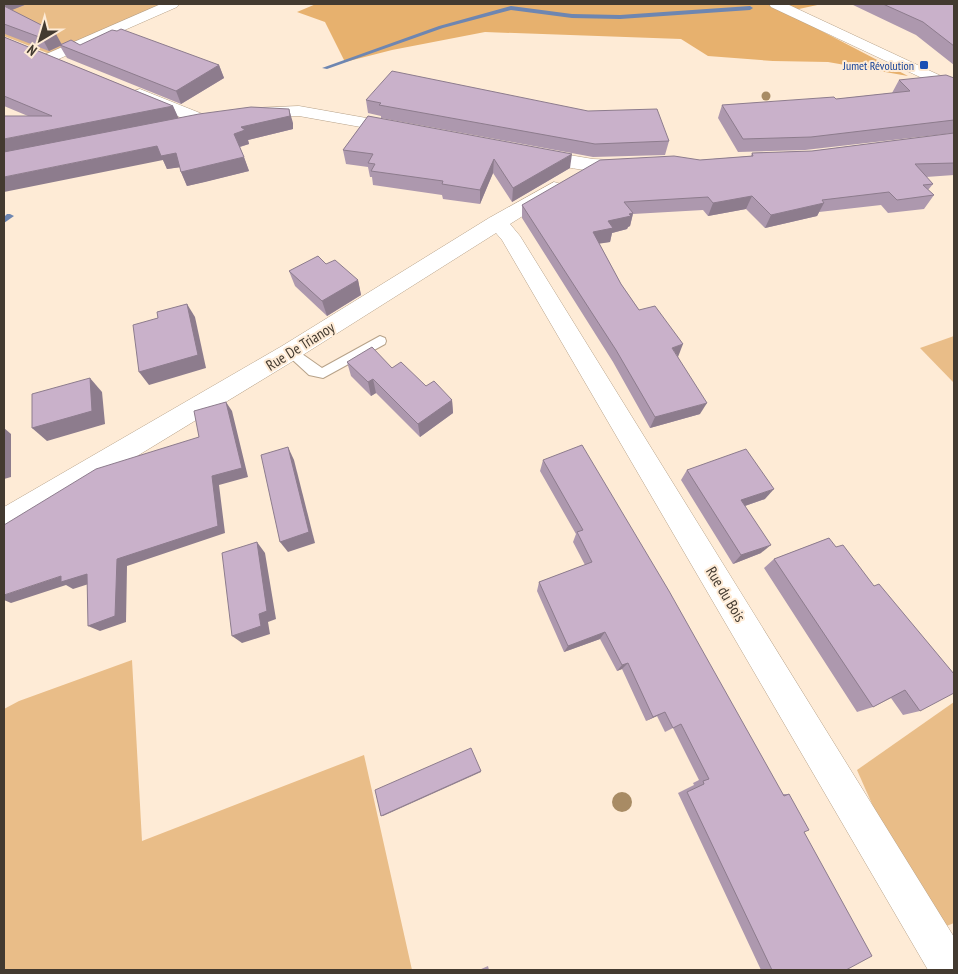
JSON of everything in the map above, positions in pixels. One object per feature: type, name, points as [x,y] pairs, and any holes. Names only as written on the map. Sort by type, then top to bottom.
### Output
[{"type":"street","points":[[49,58],[172,4]]},
{"type":"street","points":[[776,4],[954,88]]},
{"type":"street","points":[[31,51],[68,65]]},
{"type":"street","points":[[122,87],[221,118]]},
{"type":"street","points":[[176,127],[270,111],[299,111],[413,132]]},
{"type":"street","points":[[518,151],[593,165],[649,164]]},
{"type":"street","name":"Rue De Trianoy","points":[[4,522],[290,352],[496,222],[593,165]]},
{"type":"street","name":"Rue du Bois","points":[[496,222],[510,236],[951,970]]},
{"type":"lane","points":[[290,352],[314,371],[323,373],[380,341]]},
{"type":"shaded area","points":[[19,4],[166,4],[50,54],[4,36],[4,10]]},
{"type":"shaded area","points":[[316,4],[822,4],[785,12],[908,76],[828,62],[773,61],[708,56],[681,39],[485,32],[392,50],[345,62],[325,22],[297,12]]},
{"type":"shaded area","points":[[954,336],[954,383],[920,348]]},
{"type":"shaded area","points":[[132,660],[142,841],[364,755],[412,970],[4,970],[4,709],[19,701]]},
{"type":"shaded area","points":[[954,702],[954,923],[929,933],[857,770]]},
{"type":"building","points":[[883,4],[954,4],[954,46],[923,22]]},
{"type":"building","points":[[4,6],[55,32],[42,38],[4,24]]},
{"type":"building","points":[[121,29],[219,65],[176,91],[60,45],[71,40],[80,45],[112,30],[117,31]]},
{"type":"building","points":[[4,37],[173,106],[4,139],[4,116],[52,116],[4,96]]},
{"type":"building","points":[[392,71],[588,111],[657,109],[669,141],[595,144],[379,105],[381,103],[366,100]]},
{"type":"building","points":[[946,75],[954,78],[954,120],[811,137],[743,139],[722,105],[834,97],[836,99],[910,91],[899,80]]},
{"type":"building","points":[[251,107],[289,109],[290,116],[241,127],[245,130],[234,134],[244,157],[181,172],[176,153],[161,156],[157,146],[4,177],[4,152],[199,114]]},
{"type":"building","points":[[368,116],[572,154],[513,188],[494,159],[480,190],[442,184],[443,181],[371,171],[375,164],[368,163],[373,154],[343,150]]},
{"type":"building","points":[[954,133],[954,163],[915,164],[933,184],[923,185],[934,195],[897,200],[889,192],[822,200],[824,203],[771,215],[752,196],[713,203],[708,197],[624,202],[633,213],[629,214],[631,216],[608,221],[613,228],[593,232],[621,284],[639,310],[655,306],[683,344],[672,348],[707,403],[655,417],[616,350],[522,205],[600,160],[674,156],[700,160],[753,156],[752,153],[812,151]]},
{"type":"building","points":[[318,256],[326,264],[335,260],[358,280],[322,301],[289,271]]},
{"type":"building","points":[[187,304],[198,355],[139,372],[133,325],[158,318],[157,312]]},
{"type":"building","points":[[372,347],[392,368],[401,362],[426,386],[434,381],[452,400],[418,424],[373,379],[368,382],[347,362]]},
{"type":"building","points":[[90,378],[92,411],[32,428],[32,394]]},
{"type":"building","points":[[226,402],[242,468],[212,476],[218,526],[117,559],[115,616],[88,626],[87,574],[61,582],[61,576],[4,595],[4,525],[96,469],[199,437],[194,411]]},
{"type":"building","points":[[582,445],[669,591],[784,796],[789,794],[809,830],[804,832],[872,956],[846,970],[772,970],[687,792],[704,784],[703,781],[709,779],[681,724],[673,728],[665,712],[653,717],[628,663],[622,665],[605,632],[568,646],[539,582],[592,562],[577,532],[583,530],[543,460]]},
{"type":"building","points":[[288,447],[309,532],[280,542],[261,455]]},
{"type":"building","points":[[746,449],[774,489],[741,500],[771,545],[741,555],[687,470]]},
{"type":"building","points":[[829,538],[836,547],[843,545],[874,586],[879,584],[954,674],[954,693],[920,711],[905,690],[873,707],[774,559]]},
{"type":"building","points":[[257,542],[267,611],[259,614],[261,626],[232,636],[222,553]]},
{"type":"building","points":[[471,748],[481,771],[381,816],[375,790]]},
{"type":"waterway","points":[[325,68],[441,27],[511,8],[572,16],[620,17],[750,8]]},
{"type":"waterway","points":[[4,221],[10,216]]},
{"type":"place","name":"Jumet Révolution","points":[[924,65]]}]
